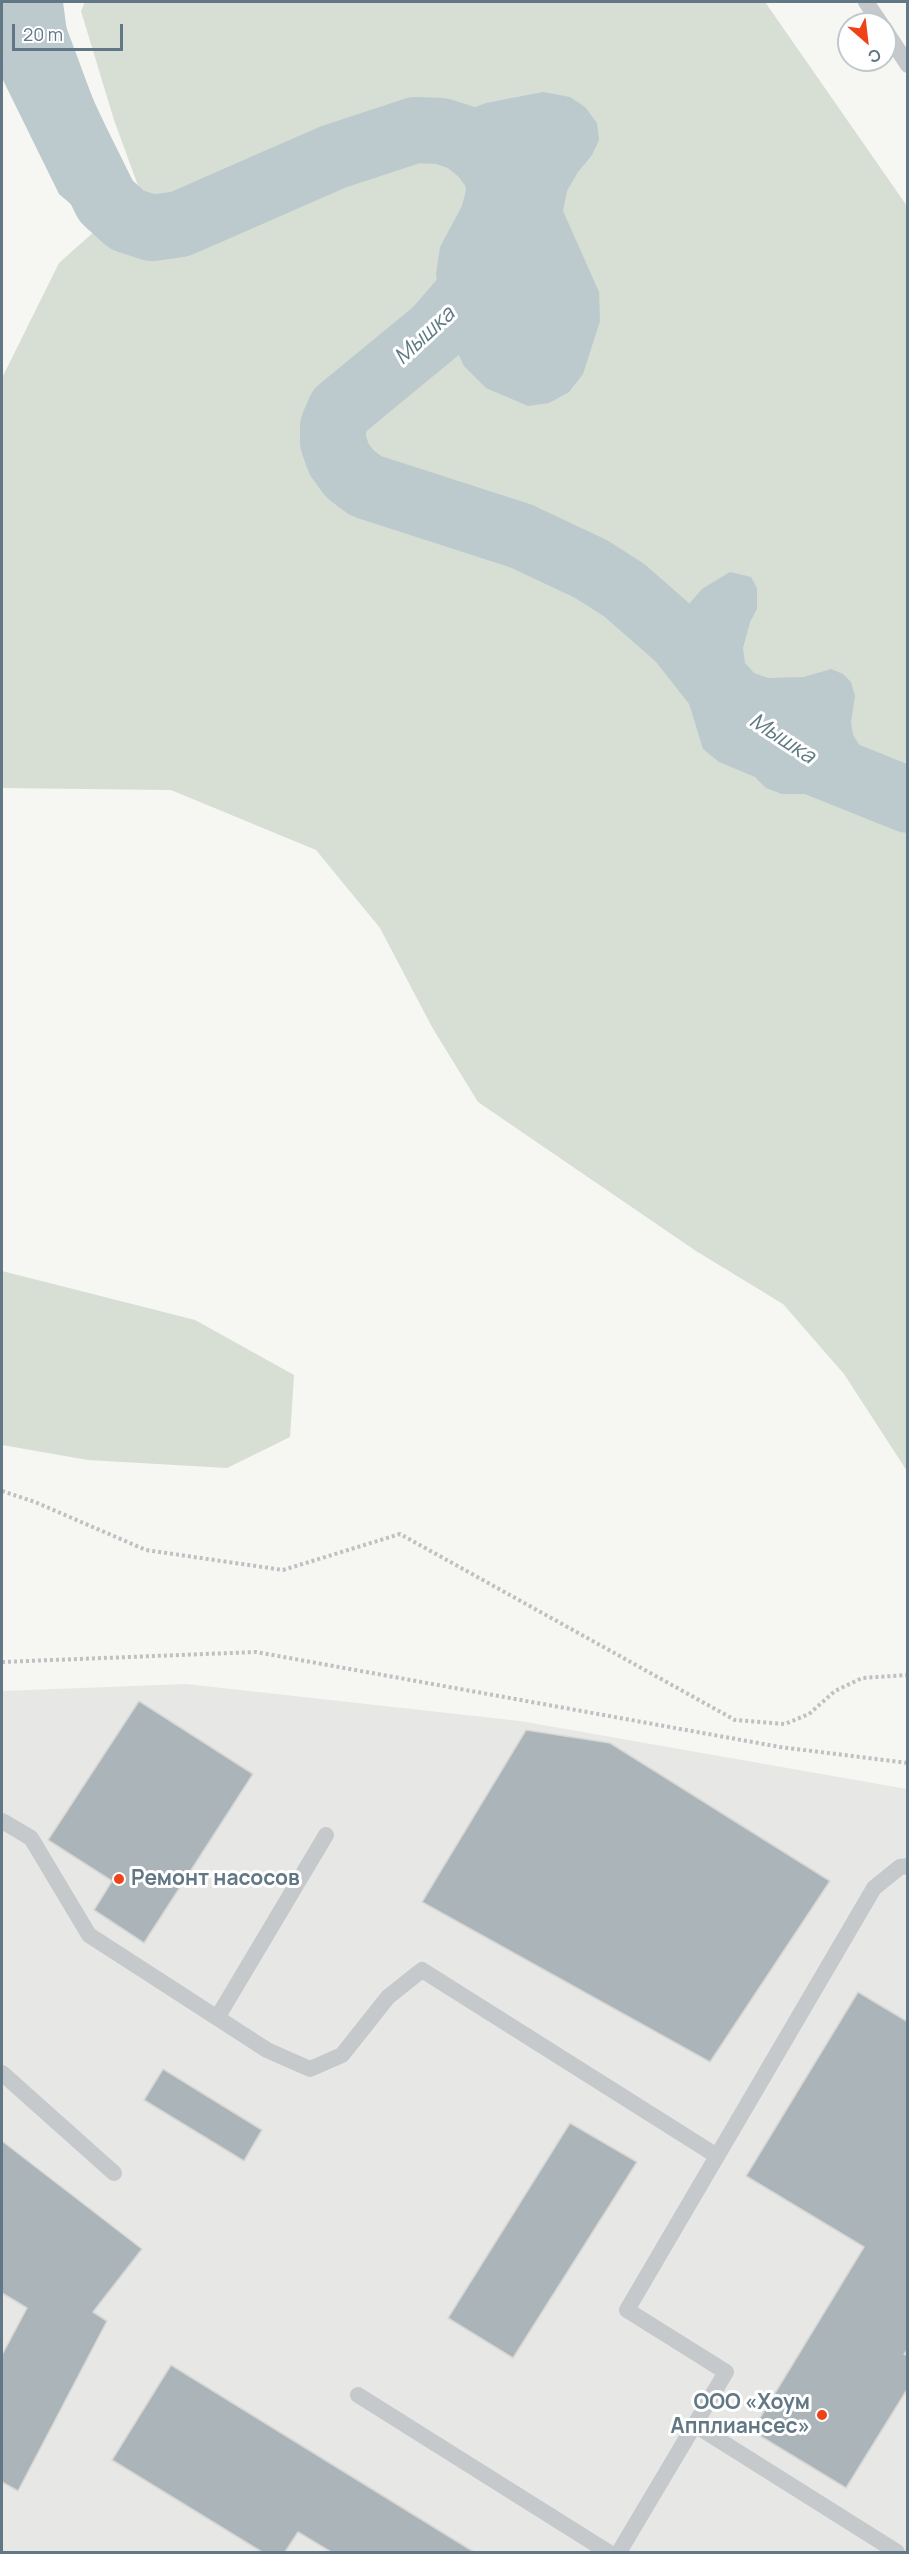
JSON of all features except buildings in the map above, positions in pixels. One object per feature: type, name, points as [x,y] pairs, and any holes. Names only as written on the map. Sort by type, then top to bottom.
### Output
[{"type":"lane","points":[[897,48],[908,65]]},
{"type":"lane","points":[[2,1821],[31,1838],[89,1935],[267,2050],[310,2069],[342,2055],[388,1997],[422,1970],[717,2156]]},
{"type":"lane","points":[[217,2018],[326,1835]]},
{"type":"lane","points":[[619,2553],[726,2372],[627,2310],[874,1888],[900,1867],[908,1866]]},
{"type":"lane","points":[[2,2073],[114,2173]]},
{"type":"lane","points":[[358,2395],[608,2553]]},
{"type":"lane","points":[[695,2425],[897,2553]]},
{"type":"path","points":[[2,1491],[35,1502],[146,1550],[283,1570],[400,1534],[735,1720],[785,1724],[809,1714],[835,1691],[862,1678],[908,1674]]},
{"type":"path","points":[[2,1662],[256,1652],[780,1747],[908,1763]]},
{"type":"shaded area","points":[[85,2],[765,2],[907,206],[907,1471],[844,1374],[783,1304],[696,1251],[478,1102],[432,1027],[380,928],[316,850],[171,790],[2,788],[2,378],[59,263],[140,191],[114,120],[81,11]]},
{"type":"shaded area","points":[[2,1271],[195,1320],[294,1375],[290,1437],[227,1468],[88,1460],[2,1445]]},
{"type":"shaded area","points":[[186,1684],[520,1721],[907,1789],[907,2552],[2,2552],[2,1691]]},
{"type":"water","points":[[2,2],[63,2],[67,32],[76,61],[120,159],[123,176],[117,190],[106,201],[89,207],[73,206],[59,194],[2,78]]},
{"type":"water","points":[[543,92],[570,97],[585,107],[597,123],[599,140],[592,155],[578,172],[567,191],[563,211],[599,292],[600,321],[583,374],[569,392],[549,403],[528,406],[486,388],[464,366],[451,338],[440,300],[436,274],[440,247],[462,206],[466,190],[464,174],[456,158],[440,142],[438,135],[440,126],[452,116],[486,103]]},
{"type":"water","points":[[730,572],[751,577],[757,588],[757,609],[750,622],[743,648],[745,663],[754,673],[768,678],[804,677],[831,669],[843,674],[851,682],[855,696],[851,722],[853,735],[862,749],[899,782],[903,792],[895,813],[873,821],[832,799],[814,794],[782,794],[766,788],[755,777],[719,762],[703,749],[680,674],[675,641],[679,622],[689,604],[702,589]]},
{"type":"waterway","name":"Мышка","points":[[27,2],[34,35],[64,116],[106,201],[127,220],[152,228],[180,224],[333,157],[415,130],[441,131],[463,138],[483,154],[498,175],[505,200],[502,229],[494,255],[480,280],[436,331],[340,410],[333,426],[333,442],[339,459],[350,474],[366,486],[521,536],[591,569],[624,590],[680,639],[732,705]]},
{"type":"waterway","name":"Мышка","points":[[816,763],[908,800]]},
{"type":"place","name":"Ремонт насосов","points":[[119,1879]]},
{"type":"place","name":"ООО «Хоум Апплиансес»","points":[[822,2415]]}]
